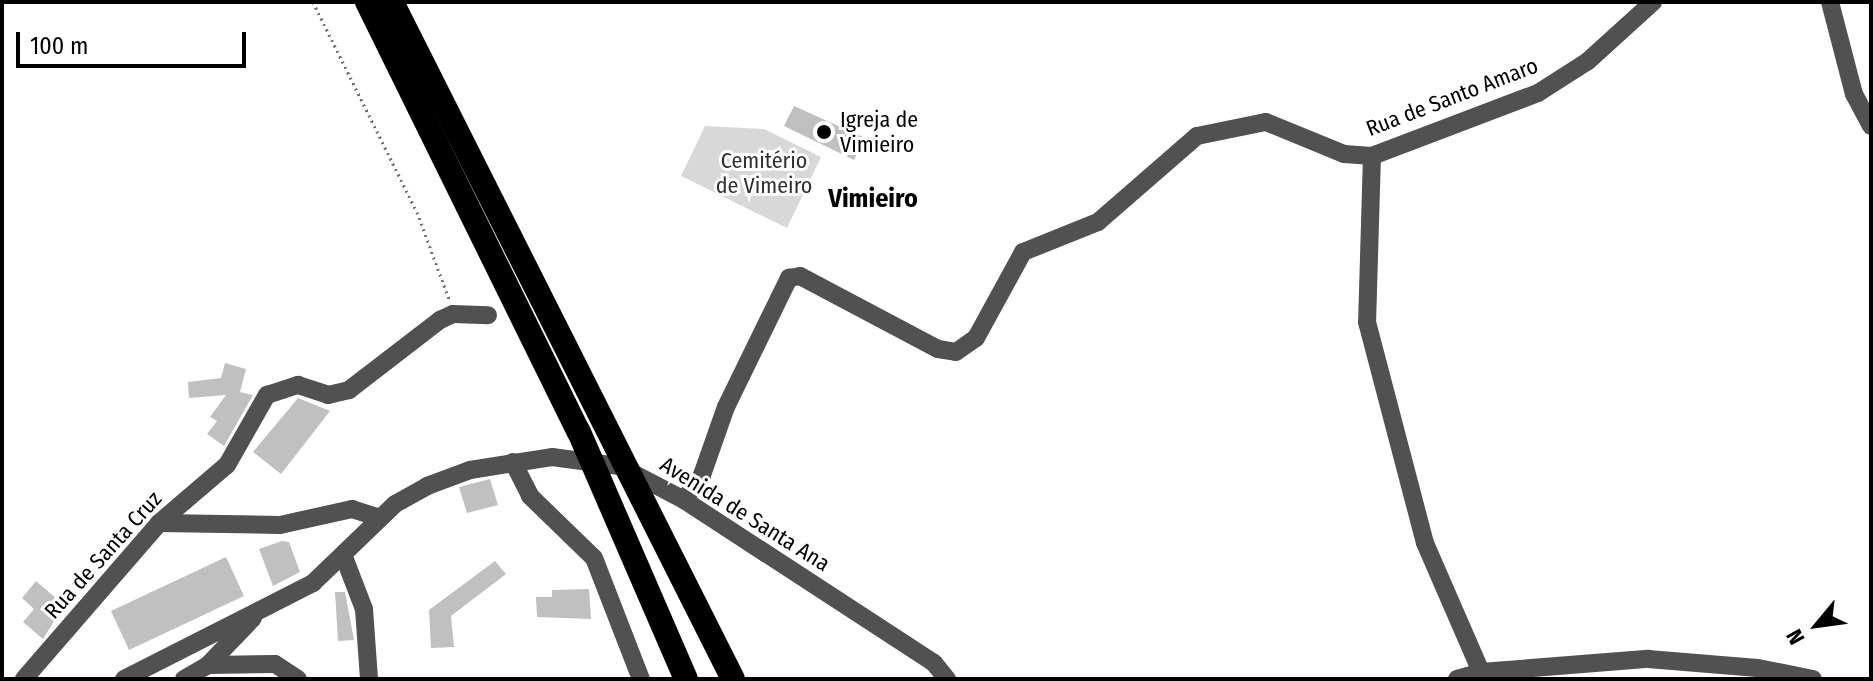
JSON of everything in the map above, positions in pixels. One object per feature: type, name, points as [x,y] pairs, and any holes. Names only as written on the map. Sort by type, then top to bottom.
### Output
[{"type":"highway","points":[[367,2],[579,432],[686,679]]},
{"type":"highway","points":[[392,2],[733,679]]},
{"type":"highway","points":[[692,599],[716,679]]},
{"type":"highway","points":[[661,618],[702,679]]},
{"type":"street","name":"Rua de Santo Amaro","points":[[678,497],[702,475],[726,407],[789,278],[800,276],[938,349],[956,352],[976,338],[1023,252],[1098,222],[1197,136],[1266,122],[1344,154],[1372,156],[1550,86],[1588,61],[1653,2]]},
{"type":"street","points":[[1830,2],[1854,94],[1871,126]]},
{"type":"street","points":[[1372,156],[1367,322],[1425,543],[1481,672]]},
{"type":"street","points":[[453,314],[488,315]]},
{"type":"street","name":"Rua de Santa Cruz","points":[[24,679],[159,523],[227,465],[267,395],[298,385],[328,395],[349,390],[453,314]]},
{"type":"street","name":"Avenida de Santa Ana","points":[[124,679],[313,583],[344,557],[379,518],[427,486],[513,462],[552,457],[619,466],[678,497],[934,663],[947,679]]},
{"type":"street","points":[[513,462],[530,496],[594,558],[641,679]]},
{"type":"street","points":[[159,523],[280,525],[352,509],[379,518]]},
{"type":"street","points":[[344,557],[364,609],[369,679]]},
{"type":"street","points":[[184,679],[208,665],[263,608]]},
{"type":"street","points":[[1457,679],[1481,672],[1648,659],[1813,679]]},
{"type":"street","points":[[208,665],[275,664],[298,679]]},
{"type":"path","points":[[313,2],[417,212],[453,314]]},
{"type":"green space","name":"Cemitério de Vimeiro","points":[[705,126],[764,129],[821,157],[787,228],[681,176]]},
{"type":"building","name":"Igreja de Vimieiro","points":[[794,106],[865,138],[854,160],[784,126]]},
{"type":"building","points":[[225,363],[246,369],[240,392],[253,395],[224,446],[207,434],[217,421],[210,417],[226,395],[189,398],[188,382],[221,378]]},
{"type":"building","points":[[298,398],[330,411],[281,474],[253,452]]},
{"type":"building","points":[[490,479],[498,505],[467,513],[459,487]]},
{"type":"building","points":[[282,541],[289,542],[300,572],[273,586],[259,549]]},
{"type":"building","points":[[226,557],[244,596],[129,650],[111,611]]},
{"type":"building","points":[[495,561],[506,574],[451,616],[454,647],[431,648],[429,610]]},
{"type":"building","points":[[36,581],[64,605],[43,639],[23,622],[34,609],[22,598]]},
{"type":"building","points":[[589,589],[591,619],[537,617],[536,597],[552,597],[552,590]]},
{"type":"building","points":[[335,592],[345,592],[354,640],[338,641]]},
{"type":"place","name":"Igreja de Vimieiro","points":[[824,132]]},
{"type":"district","name":"Vimieiro","points":[[873,199]]}]
